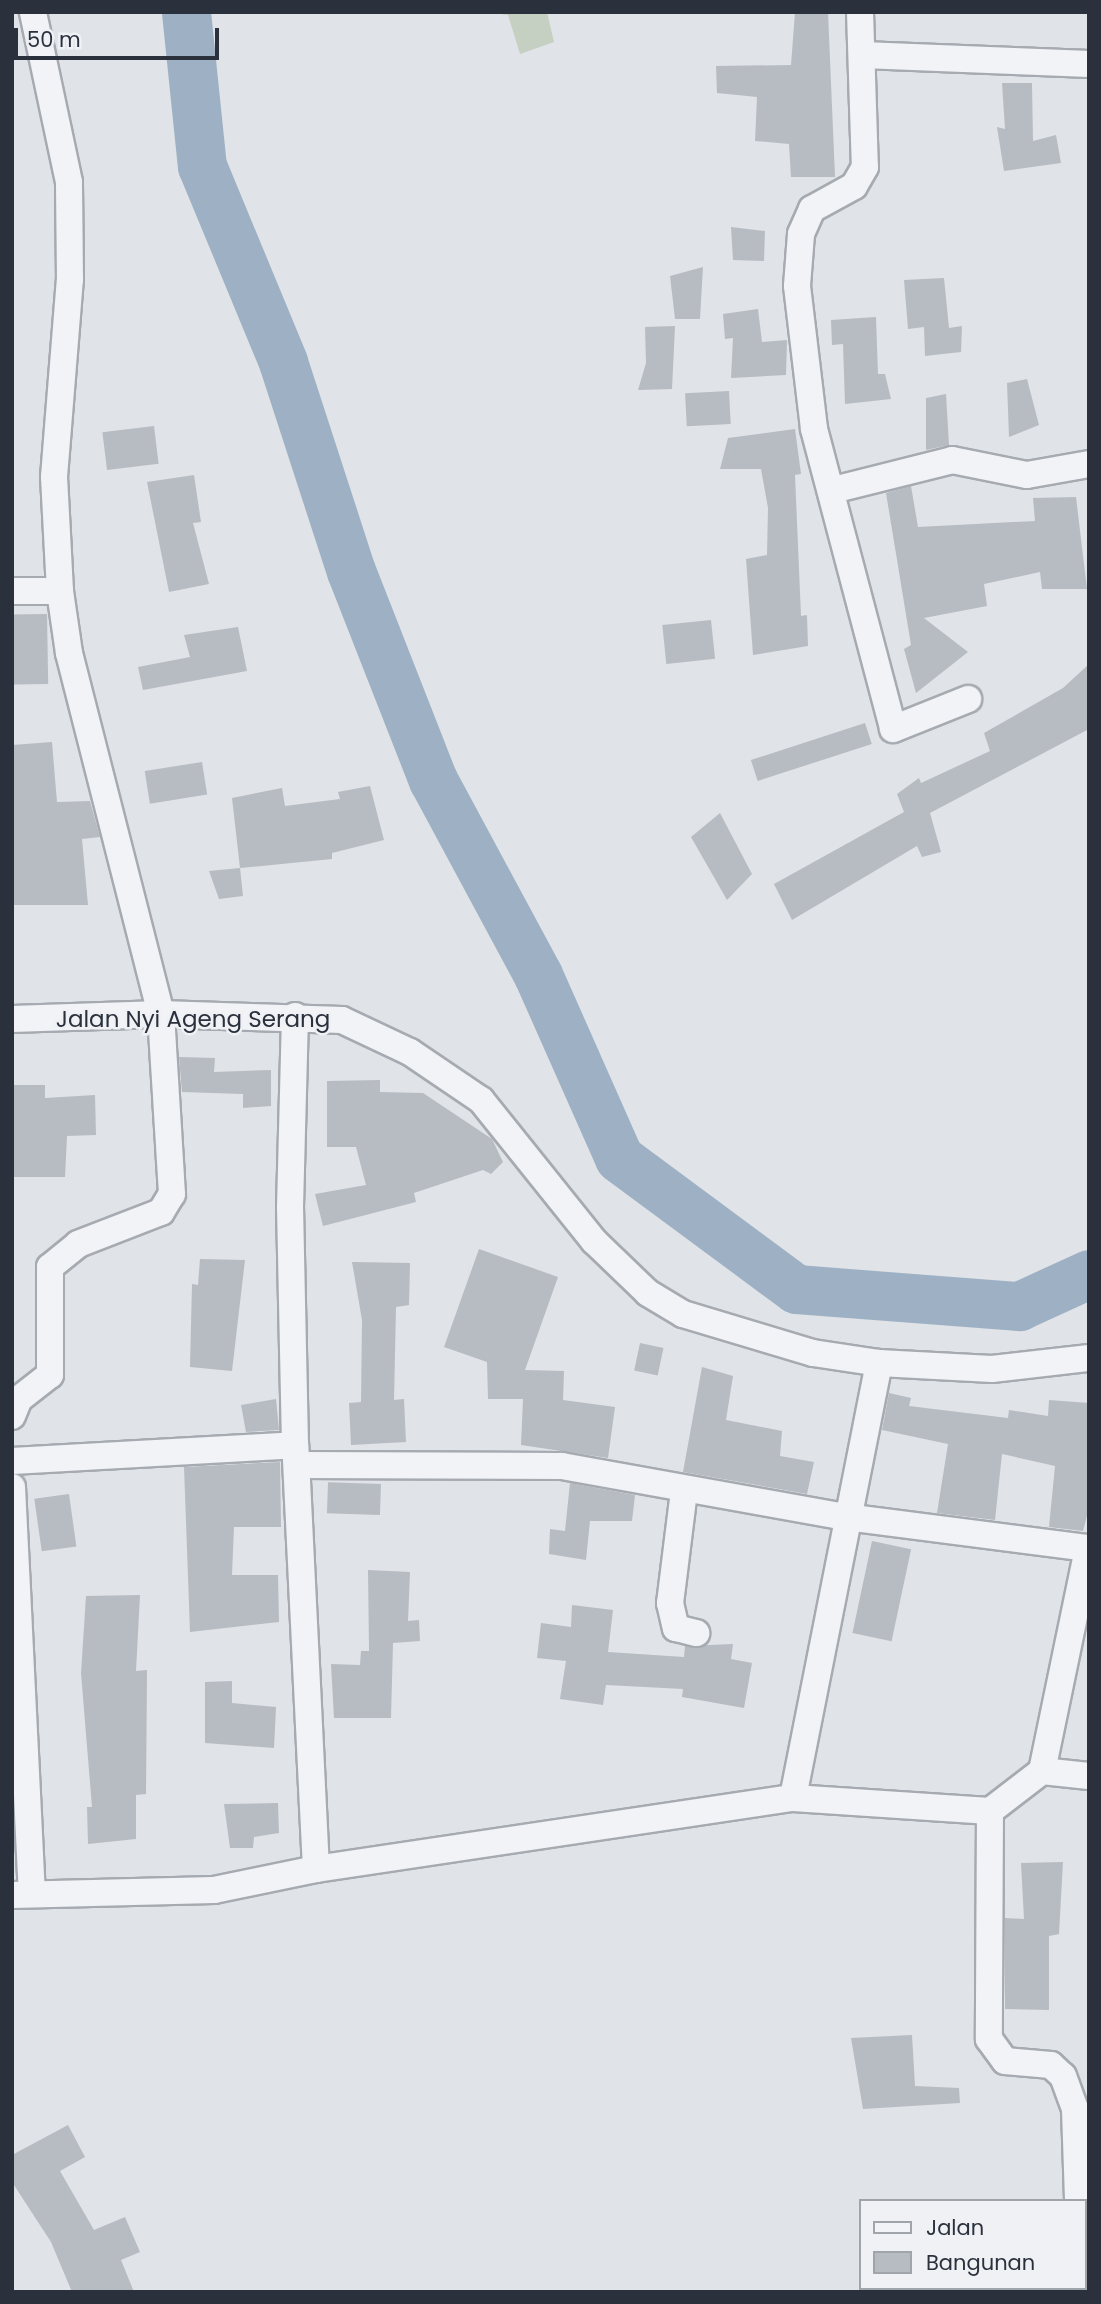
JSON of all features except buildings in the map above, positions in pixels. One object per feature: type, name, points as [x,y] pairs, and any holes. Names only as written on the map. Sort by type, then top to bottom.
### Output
[{"type":"street","points":[[12,1416],[19,1399],[50,1375],[50,1267],[78,1244],[161,1212],[172,1194],[160,1014],[69,653],[60,591],[54,477],[70,280],[69,182],[33,12]]},
{"type":"street","points":[[860,12],[865,167],[854,186],[812,209],[801,234],[797,286],[814,429],[833,490],[893,729],[968,699]]},
{"type":"street","points":[[863,55],[1089,64]]},
{"type":"street","points":[[833,490],[953,460],[1027,475],[1089,464]]},
{"type":"street","points":[[12,591],[60,591]]},
{"type":"street","name":"Jalan Nyi Ageng Serang","points":[[12,1019],[160,1014],[295,1016],[342,1020],[367,1030],[481,1100],[594,1241],[671,1307],[748,1336],[880,1363],[992,1369],[1089,1358]]},
{"type":"street","points":[[295,1016],[290,1207],[296,1455],[316,1869]]},
{"type":"street","points":[[793,1798],[846,1517],[880,1363]]},
{"type":"street","points":[[12,1461],[296,1455],[562,1466],[684,1491],[846,1517],[1088,1550],[1042,1771],[990,1811],[793,1798],[316,1869],[214,1891],[22,1892],[12,1487]]},
{"type":"street","points":[[684,1491],[670,1603],[676,1628],[696,1633]]},
{"type":"street","points":[[1042,1771],[1089,1776]]},
{"type":"street","points":[[990,1811],[989,2039],[1005,2061],[1051,2065],[1063,2076],[1075,2109],[1078,2199]]},
{"type":"green space","points":[[486,12],[547,12],[554,42],[520,54],[508,15]]},
{"type":"waterway","points":[[186,12],[202,166],[283,362],[351,571],[433,780],[538,975],[619,1158],[796,1289],[1019,1306],[1089,1274]]}]
